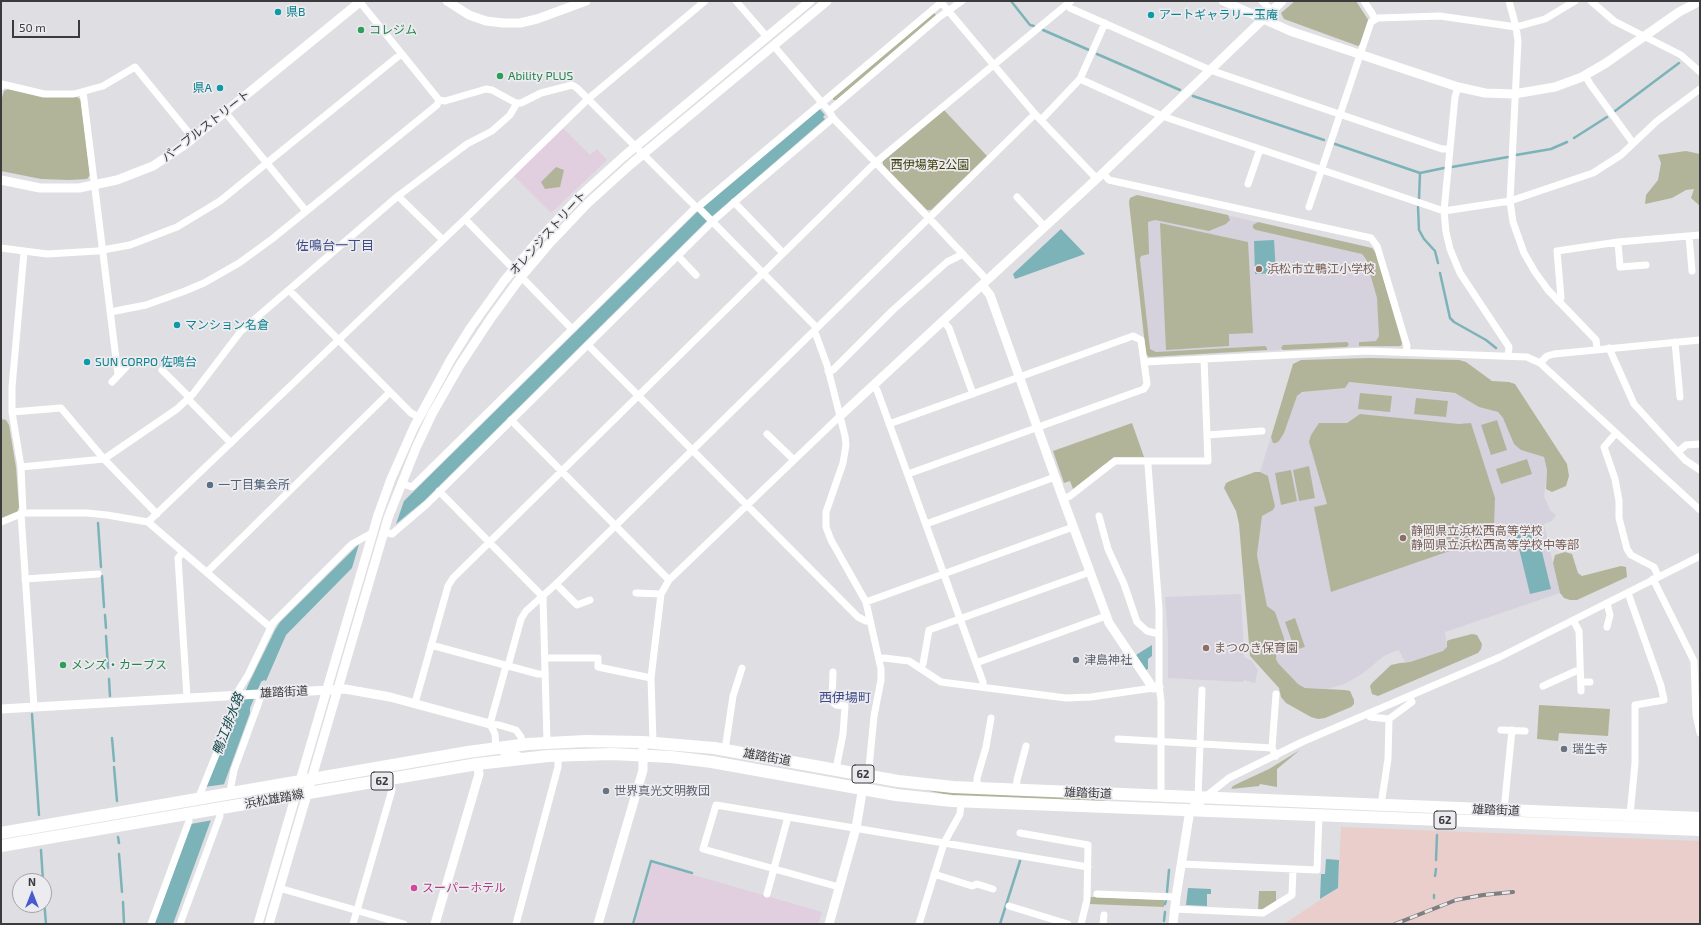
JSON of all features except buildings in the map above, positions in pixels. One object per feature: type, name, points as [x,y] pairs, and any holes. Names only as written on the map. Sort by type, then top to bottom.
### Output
[{"type":"main road","name":"雄踏街道","points":[[522,745],[586,741],[648,742],[725,750],[916,784],[977,788],[1700,818]]},
{"type":"main road","name":"浜松雄踏線","points":[[1,833],[496,748],[522,745]]},
{"type":"main road","name":"雄踏街道","points":[[553,756],[643,755],[712,762],[862,789],[961,802],[1700,830]]},
{"type":"main road","name":"浜松雄踏線","points":[[1,846],[477,764],[553,756]]},
{"type":"street","points":[[447,1],[462,11],[478,18],[494,22],[512,23],[537,19],[586,1]]},
{"type":"street","points":[[148,522],[588,98],[706,1]]},
{"type":"street","points":[[736,1],[766,37]]},
{"type":"street","name":"オレンジストリート","points":[[305,781],[326,689],[372,533],[391,479],[419,417],[464,338],[514,269],[567,209],[635,146],[810,1]]},
{"type":"street","name":"オレンジストリート","points":[[305,781],[337,689],[388,518],[401,483],[427,426],[450,381],[480,333],[521,277],[575,216],[602,190],[827,1]]},
{"type":"street","points":[[829,111],[938,18],[949,12],[962,1]]},
{"type":"street","points":[[1223,1],[1290,31],[1458,87],[1485,93],[1515,94],[1555,87],[1585,75],[1606,63],[1679,12],[1700,1]]},
{"type":"street","points":[[1262,1],[1272,11]]},
{"type":"street","points":[[598,924],[643,770],[643,755],[648,742],[651,678],[661,594],[669,580],[840,416],[1045,226],[1282,1]]},
{"type":"street","points":[[1364,1],[1374,19]]},
{"type":"street","points":[[1509,1],[1516,26],[1518,41],[1510,201],[1514,222],[1524,253],[1535,272],[1558,301],[1596,340],[1597,350]]},
{"type":"street","points":[[1309,207],[1369,25],[1374,19],[1440,16],[1516,26],[1545,19],[1575,1]]},
{"type":"street","points":[[1591,1],[1614,21],[1681,56],[1700,72]]},
{"type":"street","points":[[360,2],[439,100],[445,101],[486,89],[492,90],[517,103],[524,103],[546,91],[569,85],[575,86],[762,273],[815,330],[828,371],[845,436],[845,454],[827,505],[825,519],[826,526],[831,540],[866,602],[881,668],[880,686],[874,716],[869,768],[865,775],[856,828],[829,924]]},
{"type":"street","name":"パープルストリート","points":[[1,180],[30,186],[69,188],[95,186],[145,170],[170,156],[194,138],[360,2]]},
{"type":"street","points":[[401,483],[412,487],[572,329],[698,208],[941,2],[1035,114],[1099,175],[1109,180],[1371,238],[1377,246],[1407,346],[1406,352]]},
{"type":"street","points":[[415,703],[450,581],[875,163],[992,64],[1069,2],[1070,8],[1210,70],[1442,149],[1450,149]]},
{"type":"street","points":[[1041,120],[1080,79],[1105,23]]},
{"type":"street","points":[[773,45],[829,111],[833,118],[963,254],[984,283],[990,295],[1106,616],[1113,631],[1156,688],[1161,701],[1161,796]]},
{"type":"street","points":[[1,248],[24,252],[64,254],[103,250],[146,240],[192,219],[220,201],[401,54]]},
{"type":"street","points":[[1,88],[2,84],[44,94],[59,95],[83,92],[103,86],[135,67],[194,138]]},
{"type":"street","points":[[1585,75],[1633,144]]},
{"type":"street","points":[[1080,79],[1162,116],[1444,211],[1510,201],[1593,173],[1612,162],[1660,118],[1700,89]]},
{"type":"street","points":[[1458,87],[1455,97],[1444,211],[1448,240],[1456,265],[1468,288],[1509,347],[1508,356]]},
{"type":"street","points":[[83,92],[118,375]]},
{"type":"street","points":[[110,312],[166,299],[204,283],[239,263],[256,252],[437,105],[439,100]]},
{"type":"street","points":[[21,467],[104,459],[176,409],[188,398],[236,336],[398,196],[467,144],[492,131],[510,115],[517,103]]},
{"type":"street","points":[[225,112],[306,211]]},
{"type":"street","points":[[516,924],[558,767],[553,756],[511,754],[500,751],[496,748],[495,734],[490,724],[523,615],[616,526],[1035,114]]},
{"type":"street","points":[[384,532],[392,534],[439,492],[711,222],[833,118]]},
{"type":"street","points":[[1248,184],[1260,149]]},
{"type":"street","points":[[398,196],[442,239]]},
{"type":"street","points":[[1017,197],[1045,226]]},
{"type":"street","points":[[734,202],[783,253]]},
{"type":"street","points":[[464,219],[572,329]]},
{"type":"street","points":[[1558,301],[1561,298],[1557,251],[1618,242],[1700,235]]},
{"type":"street","points":[[1689,236],[1692,271]]},
{"type":"street","points":[[1618,242],[1620,268],[1646,265]]},
{"type":"street","points":[[24,252],[12,387],[12,412],[21,467],[25,579],[34,707]]},
{"type":"street","points":[[828,371],[833,370],[893,310],[947,262],[963,254]]},
{"type":"street","points":[[678,256],[696,275]]},
{"type":"street","points":[[289,290],[411,413],[419,417]]},
{"type":"street","points":[[943,321],[949,328],[973,394]]},
{"type":"street","points":[[889,424],[1133,336],[1141,340],[1148,384],[1144,389],[908,474]]},
{"type":"street","points":[[1540,363],[1550,354],[1700,340]]},
{"type":"street","points":[[1675,342],[1680,397]]},
{"type":"street","points":[[588,345],[858,617],[866,621],[870,620]]},
{"type":"street","points":[[1609,348],[1634,404],[1690,465],[1700,470]]},
{"type":"street","points":[[1144,362],[1352,351],[1527,356],[1540,363],[1700,510]]},
{"type":"street","points":[[1063,499],[1070,496],[1115,461],[1208,461],[1204,359]]},
{"type":"street","points":[[112,382],[126,367]]},
{"type":"street","points":[[162,370],[231,443]]},
{"type":"street","points":[[874,386],[877,390],[908,474],[983,682],[983,687]]},
{"type":"street","points":[[207,572],[390,392]]},
{"type":"street","points":[[12,412],[61,408],[104,459],[157,514]]},
{"type":"street","points":[[511,420],[669,580]]},
{"type":"street","points":[[1207,435],[1262,431]]},
{"type":"street","points":[[1616,433],[1604,447],[1615,480],[1619,518],[1627,549],[1631,556],[1654,567],[1656,577],[1697,659],[1698,705],[1696,715],[1700,733]]},
{"type":"street","points":[[767,434],[794,460]]},
{"type":"street","points":[[1678,452],[1686,445],[1700,444]]},
{"type":"street","points":[[1148,465],[1159,609],[1156,688]]},
{"type":"street","points":[[926,524],[1055,477]]},
{"type":"street","points":[[439,492],[543,597],[547,743]]},
{"type":"street","points":[[1,522],[22,514],[97,514],[148,522],[270,627]]},
{"type":"street","points":[[1099,516],[1108,550],[1124,584],[1137,622],[1147,631],[1159,634]]},
{"type":"street","points":[[866,602],[1073,527]]},
{"type":"street","points":[[199,799],[239,694],[270,627],[276,619],[352,544],[372,533]]},
{"type":"street","points":[[183,552],[178,558],[187,697]]},
{"type":"street","points":[[1173,924],[1174,909],[1190,810],[1201,798],[1229,778],[1302,742],[1500,657],[1700,556]]},
{"type":"street","points":[[920,668],[923,664],[929,630],[1090,572]]},
{"type":"street","points":[[25,579],[98,574]]},
{"type":"street","points":[[556,584],[577,605],[590,600]]},
{"type":"street","points":[[636,593],[661,594]]},
{"type":"street","points":[[1628,593],[1661,686],[1664,700],[1635,705],[1635,763],[1630,815]]},
{"type":"street","points":[[1607,603],[1610,615],[1607,627]]},
{"type":"street","points":[[976,663],[1106,616]]},
{"type":"street","points":[[1573,620],[1579,631],[1581,691]]},
{"type":"street","points":[[431,645],[538,674],[546,674]]},
{"type":"street","points":[[545,658],[598,658],[598,667],[651,678]]},
{"type":"street","points":[[879,659],[884,658],[909,661],[941,682],[1078,698],[1156,688]]},
{"type":"street","points":[[725,750],[733,696],[742,668]]},
{"type":"street","points":[[1543,686],[1576,671],[1580,671]]},
{"type":"street","points":[[833,672],[832,702],[836,705],[844,706],[843,734],[836,769]]},
{"type":"street","points":[[1581,682],[1590,682]]},
{"type":"street","name":"雄踏街道","points":[[1,709],[337,689],[365,691],[516,730],[521,737],[522,745]]},
{"type":"street","points":[[1201,798],[1202,690]]},
{"type":"street","points":[[227,794],[231,786],[234,770],[260,699],[258,693]]},
{"type":"street","points":[[1276,694],[1272,748],[1276,756]]},
{"type":"street","points":[[1369,714],[1370,717],[1389,719],[1412,702],[1409,696]]},
{"type":"street","points":[[977,788],[991,718]]},
{"type":"street","points":[[1381,805],[1381,795],[1388,759],[1389,719]]},
{"type":"street","points":[[1501,730],[1525,731]]},
{"type":"street","points":[[1504,810],[1512,730]]},
{"type":"street","points":[[1118,739],[1272,748]]},
{"type":"street","points":[[1016,790],[1017,780],[1026,746]]},
{"type":"street","points":[[435,924],[478,774],[477,764]]},
{"type":"street","points":[[353,924],[392,790],[390,780]]},
{"type":"street","points":[[258,924],[305,781]]},
{"type":"street","points":[[269,924],[301,795]]},
{"type":"street","points":[[919,924],[944,843],[960,814],[961,802]]},
{"type":"street","points":[[839,887],[703,849],[716,805],[1088,867]]},
{"type":"street","points":[[180,924],[220,816],[218,809]]},
{"type":"street","points":[[152,924],[191,814]]},
{"type":"street","points":[[1181,864],[1317,870],[1319,815]]},
{"type":"street","points":[[767,894],[788,817]]},
{"type":"street","points":[[1020,833],[1088,845],[1087,905],[1081,924]]},
{"type":"street","points":[[1174,909],[1264,913],[1292,895],[1293,869]]},
{"type":"street","points":[[934,874],[972,886],[978,884],[994,889]]},
{"type":"street","points":[[1108,886],[1108,894]]},
{"type":"street","points":[[279,888],[404,924]]},
{"type":"street","points":[[1097,894],[1176,897]]},
{"type":"street","points":[[1009,906],[1068,924]]},
{"type":"street","points":[[1103,924],[1104,915]]},
{"type":"shaded area","points":[[563,128],[590,155],[597,149],[607,160],[551,213],[514,176]]},
{"type":"shaded area","name":"浜松市立鴨江小学校","points":[[1137,195],[1372,248],[1374,250],[1402,345],[1399,347],[1335,347],[1149,357],[1146,354],[1129,202],[1130,198]]},
{"type":"shaded area","name":"静岡県立浜松西高等学校 静岡県立浜松西高等学校中等部","points":[[1348,382],[1458,394],[1479,407],[1498,412],[1531,453],[1544,457],[1547,470],[1544,496],[1550,510],[1556,515],[1552,521],[1544,524],[1560,593],[1445,632],[1447,647],[1444,651],[1410,662],[1405,662],[1399,650],[1395,651],[1384,656],[1362,674],[1344,684],[1328,689],[1305,688],[1298,684],[1276,659],[1277,649],[1284,642],[1273,611],[1267,606],[1257,555],[1262,516],[1275,506],[1268,476],[1260,472],[1271,437],[1288,407],[1300,393],[1347,384]]},
{"type":"shaded area","name":"まつのき保育園","points":[[1241,594],[1244,657],[1252,661],[1258,670],[1255,683],[1244,680],[1243,682],[1168,678],[1168,638],[1165,597]]},
{"type":"shaded area","points":[[1341,827],[1700,841],[1700,924],[1284,924],[1338,888]]},
{"type":"shaded area","points":[[652,863],[822,912],[818,924],[635,924]]},
{"type":"green space","points":[[1295,1],[1356,1],[1369,21],[1362,43],[1358,46],[1284,19],[1281,13]]},
{"type":"green space","points":[[934,13],[936,15],[935,17],[836,100],[833,100],[833,98]]},
{"type":"green space","points":[[8,89],[44,97],[77,97],[81,100],[90,175],[87,179],[41,179],[1,171],[1,101],[4,91]]},
{"type":"green space","name":"西伊場第2公園","points":[[944,110],[987,156],[931,210],[927,210],[883,165],[883,161]]},
{"type":"green space","points":[[1686,151],[1700,154],[1700,206],[1691,198],[1694,189],[1686,190],[1672,198],[1645,204],[1646,195],[1658,180],[1661,163],[1658,155]]},
{"type":"green space","points":[[556,167],[564,170],[560,187],[545,189],[541,182]]},
{"type":"green space","points":[[1137,195],[1228,215],[1230,220],[1226,224],[1209,231],[1155,220],[1148,222],[1149,254],[1141,256],[1140,259],[1150,349],[1156,352],[1265,346],[1267,350],[1149,357],[1146,354],[1129,202],[1130,198]]},
{"type":"green space","points":[[1258,222],[1372,248],[1376,253],[1402,343],[1401,346],[1359,346],[1359,342],[1376,341],[1379,336],[1377,298],[1366,259],[1362,254],[1256,230],[1253,228],[1253,225]]},
{"type":"green space","points":[[1160,223],[1248,242],[1253,333],[1229,334],[1229,346],[1166,350]]},
{"type":"green space","points":[[1347,342],[1349,344],[1347,347],[1283,350],[1281,348],[1283,345]]},
{"type":"green space","points":[[1369,358],[1459,360],[1466,362],[1492,381],[1509,382],[1515,384],[1567,464],[1569,476],[1566,486],[1552,492],[1546,489],[1547,470],[1544,457],[1521,450],[1514,444],[1503,418],[1498,412],[1479,407],[1455,393],[1349,382],[1345,388],[1302,392],[1297,396],[1284,433],[1279,441],[1273,443],[1271,437],[1293,364],[1301,360]]},
{"type":"green space","points":[[1360,393],[1392,396],[1390,412],[1358,409]]},
{"type":"green space","points":[[1416,398],[1448,401],[1446,417],[1414,414]]},
{"type":"green space","points":[[1360,414],[1459,424],[1471,423],[1495,498],[1494,526],[1496,535],[1331,592],[1314,507],[1327,504],[1309,442],[1311,435],[1319,423],[1347,423]]},
{"type":"green space","points":[[1,419],[6,420],[9,425],[16,467],[19,507],[17,512],[1,519]]},
{"type":"green space","points":[[1497,420],[1507,450],[1491,455],[1481,425]]},
{"type":"green space","points":[[1132,423],[1144,457],[1114,457],[1073,489],[1070,481],[1064,483],[1053,451]]},
{"type":"green space","points":[[1527,459],[1532,474],[1501,484],[1496,469]]},
{"type":"green space","points":[[1309,466],[1315,498],[1299,501],[1293,470]]},
{"type":"green space","points":[[1291,470],[1297,501],[1281,505],[1275,473]]},
{"type":"green space","points":[[1255,472],[1260,472],[1268,476],[1275,506],[1273,510],[1262,516],[1257,555],[1267,606],[1275,612],[1284,638],[1284,642],[1277,650],[1276,659],[1298,684],[1305,688],[1350,691],[1354,700],[1354,704],[1351,707],[1325,718],[1318,719],[1311,717],[1286,703],[1281,697],[1279,688],[1250,656],[1239,524],[1236,511],[1224,488],[1226,483]]},
{"type":"green space","points":[[1565,552],[1572,554],[1578,573],[1582,576],[1621,566],[1626,567],[1627,577],[1577,600],[1564,598],[1560,593],[1553,563],[1555,555]]},
{"type":"green space","points":[[1295,618],[1305,647],[1295,650],[1285,622]]},
{"type":"green space","points":[[1472,634],[1477,635],[1482,644],[1478,653],[1378,696],[1372,694],[1370,686],[1391,665],[1410,662],[1443,651],[1447,647],[1447,641]]},
{"type":"green space","points":[[1539,705],[1610,709],[1608,736],[1559,733],[1558,741],[1537,739]]},
{"type":"green space","points":[[1300,750],[1277,769],[1277,787],[1260,784],[1259,786],[1231,789],[1233,786],[1269,769]]},
{"type":"green space","points":[[925,790],[1080,797],[1128,804],[957,797]]},
{"type":"green space","points":[[1259,891],[1276,891],[1276,901],[1263,909],[1258,909]]},
{"type":"green space","points":[[1090,897],[1164,900],[1164,907],[1090,904]]},
{"type":"water","points":[[819,108],[825,115],[823,117],[825,119],[709,219],[424,501],[396,524],[404,501],[696,213]]},
{"type":"water","points":[[1061,229],[1085,254],[1015,279],[1013,274]]},
{"type":"water","points":[[1274,240],[1276,273],[1255,274],[1254,241]]},
{"type":"water","points":[[1535,523],[1551,589],[1530,594],[1514,528]]},
{"type":"water","points":[[359,544],[352,568],[286,635],[266,681],[264,680],[261,682],[250,708],[250,713],[173,924],[154,924],[192,822],[220,753],[248,685],[275,630],[280,622]]},
{"type":"water","points":[[1152,645],[1152,656],[1148,659],[1148,669],[1146,670],[1136,655]]},
{"type":"water","points":[[1326,859],[1339,860],[1338,888],[1320,899],[1321,874],[1325,874]]},
{"type":"water","points":[[1188,888],[1211,889],[1211,894],[1207,894],[1207,906],[1186,905]]},
{"type":"pier","points":[[226,784],[213,820],[191,824],[204,787]]},
{"type":"waterway","points":[[1011,1],[1030,25],[1034,26]]},
{"type":"waterway","points":[[1043,30],[1089,50]]},
{"type":"waterway","points":[[1097,54],[1180,90]]},
{"type":"waterway","points":[[1615,111],[1679,63]]},
{"type":"waterway","points":[[1193,96],[1324,140]]},
{"type":"waterway","points":[[1574,138],[1607,117]]},
{"type":"waterway","points":[[1516,155],[1551,149],[1567,142]]},
{"type":"waterway","points":[[1335,144],[1420,173],[1444,168]]},
{"type":"waterway","points":[[1452,167],[1508,157]]},
{"type":"waterway","points":[[1419,199],[1420,173]]},
{"type":"waterway","points":[[1418,207],[1419,230],[1424,239],[1435,251],[1438,263]]},
{"type":"waterway","points":[[1440,273],[1450,318],[1454,322],[1486,340],[1496,348]]},
{"type":"waterway","points":[[98,523],[101,567]]},
{"type":"waterway","points":[[102,576],[104,607]]},
{"type":"waterway","points":[[105,615],[106,628]]},
{"type":"waterway","points":[[106,636],[108,668]]},
{"type":"waterway","points":[[109,679],[110,696]]},
{"type":"waterway","points":[[32,714],[39,815]]},
{"type":"waterway","points":[[112,738],[114,761]]},
{"type":"waterway","points":[[114,767],[117,801]]},
{"type":"waterway","points":[[1436,860],[1437,835]]},
{"type":"waterway","points":[[118,837],[119,843]]},
{"type":"waterway","points":[[41,850],[42,873]]},
{"type":"waterway","points":[[119,854],[122,892]]},
{"type":"waterway","points":[[633,924],[651,861],[692,873]]},
{"type":"waterway","points":[[1000,924],[1020,861]]},
{"type":"waterway","points":[[1435,876],[1436,869]]},
{"type":"waterway","points":[[1167,892],[1169,870]]},
{"type":"waterway","points":[[1165,904],[1166,900]]},
{"type":"waterway","points":[[123,902],[124,924]]},
{"type":"waterway","points":[[1164,921],[1165,912]]},
{"type":"waterway","points":[[45,913],[46,924]]},
{"type":"railway","points":[[1395,924],[1456,900],[1513,892]]},
{"type":"place","name":"県B","points":[[278,12]]},
{"type":"place","name":"アートギャラリー玉庵","points":[[1151,15]]},
{"type":"place","name":"コレジム","points":[[361,30]]},
{"type":"place","name":"Ability PLUS","points":[[500,76]]},
{"type":"place","name":"県A","points":[[220,88]]},
{"type":"place","name":"浜松市立鴨江小学校","points":[[1259,269]]},
{"type":"place","name":"マンション名倉","points":[[177,325]]},
{"type":"place","name":"SUN CORPO 佐鳴台","points":[[87,362]]},
{"type":"place","name":"一丁目集会所","points":[[210,485]]},
{"type":"place","name":"静岡県立浜松西高等学校 静岡県立浜松西高等学校中等部","points":[[1403,538]]},
{"type":"place","name":"まつのき保育園","points":[[1206,648]]},
{"type":"place","name":"津島神社","points":[[1076,660]]},
{"type":"place","name":"メンズ・カーブス","points":[[63,665]]},
{"type":"place","name":"瑞生寺","points":[[1564,749]]},
{"type":"place","name":"世界真光文明教団","points":[[606,791]]},
{"type":"place","name":"スーパーホテル","points":[[414,888]]},
{"type":"district","name":"佐鳴台一丁目","points":[[335,246]]},
{"type":"district","name":"西伊場町","points":[[845,698]]},
{"type":"water label","name":"鴨江排水路","points":[[228,724]]}]
